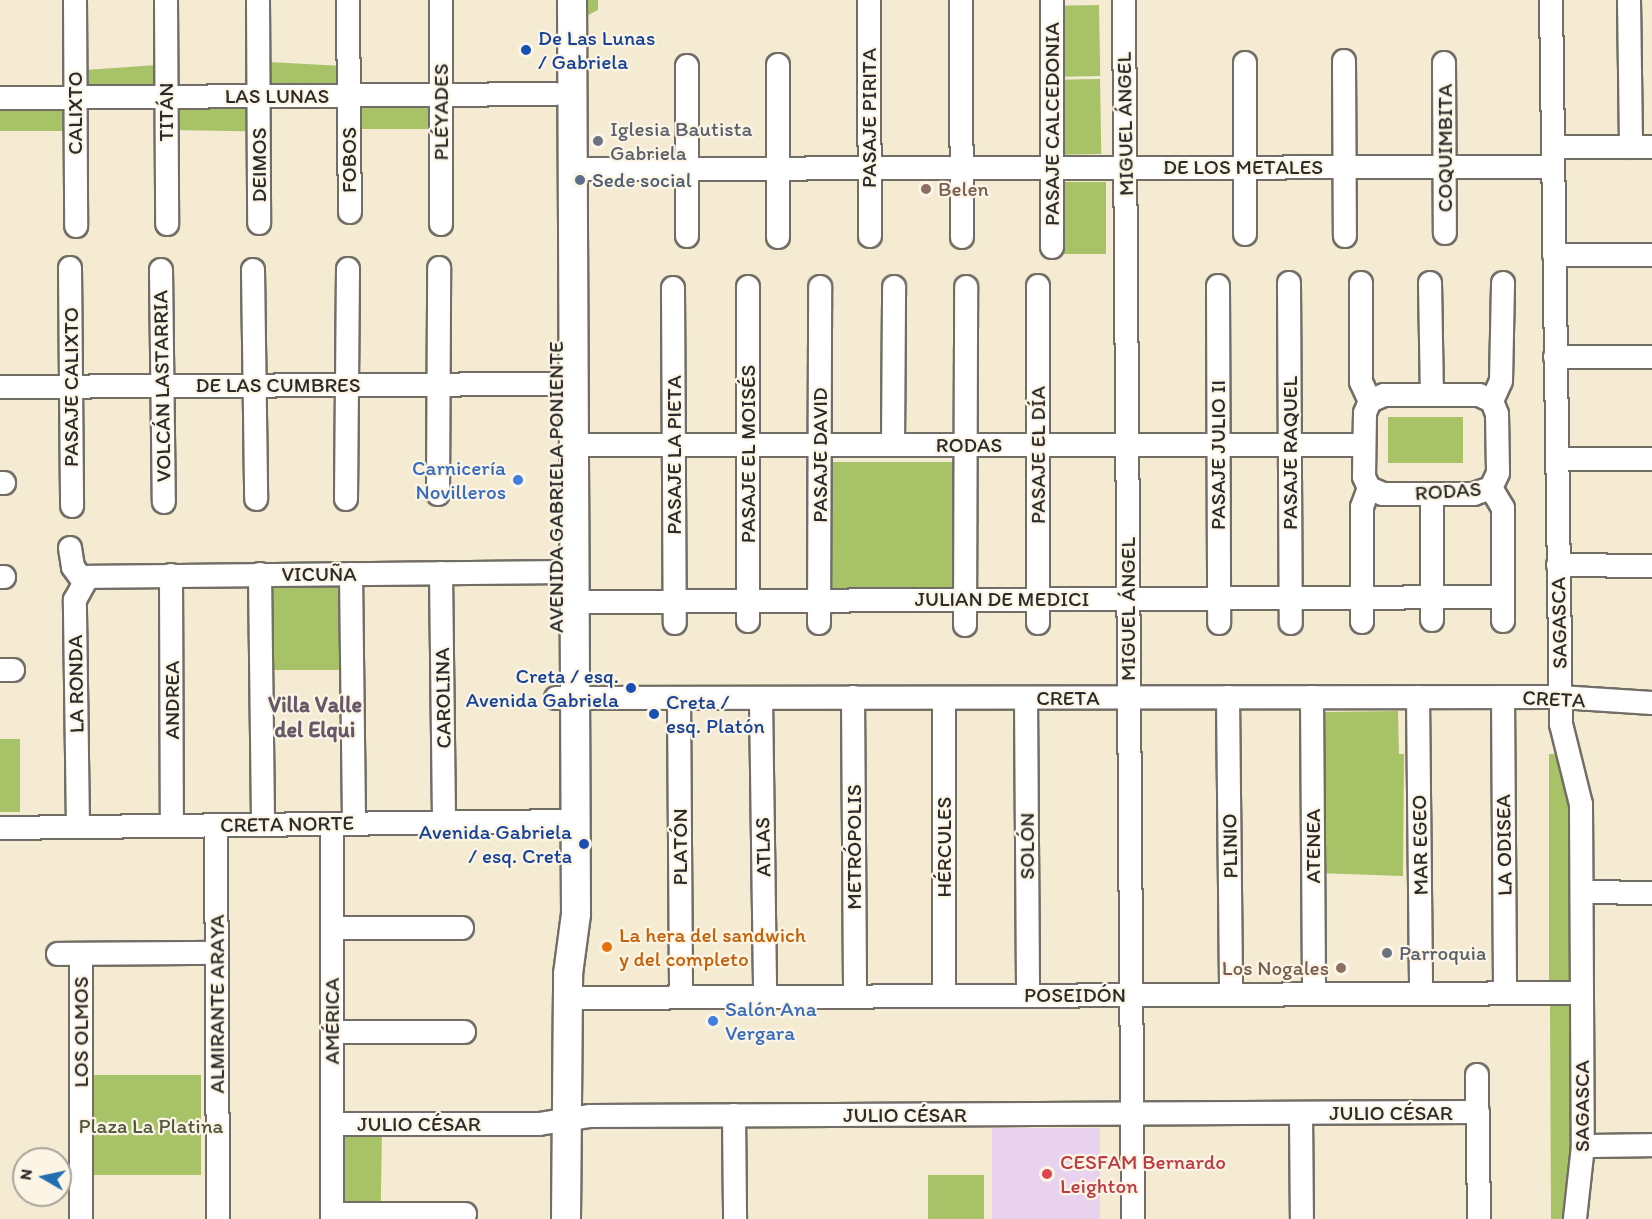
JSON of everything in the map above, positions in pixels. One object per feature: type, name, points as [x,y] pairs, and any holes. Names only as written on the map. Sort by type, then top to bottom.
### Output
[{"type":"main road","name":"AVENIDA GABRIELA PONIENTE","points":[[554,0],[556,572],[566,698],[566,821],[558,933],[568,986],[566,1219]]},
{"type":"main road","name":"AVENIDA GABRIELA PONIENTE","points":[[566,698],[574,602],[572,0]]},
{"type":"street","name":"CALIXTO","points":[[75,0],[76,226]]},
{"type":"street","name":"TITÁN","points":[[166,0],[166,224]]},
{"type":"street","name":"DEIMOS","points":[[258,0],[259,223]]},
{"type":"street","name":"FOBOS","points":[[348,0],[350,212]]},
{"type":"street","name":"PLÉYADES","points":[[441,0],[441,224]]},
{"type":"street","name":"PASAJE PIRITA","points":[[869,0],[870,236]]},
{"type":"street","points":[[961,0],[962,237]]},
{"type":"street","name":"PASAJE CALCEDONIA","points":[[1052,0],[1052,247]]},
{"type":"street","name":"MIGUEL ÁNGEL","points":[[1124,0],[1133,1219]]},
{"type":"street","name":"SAGASCA","points":[[1551,0],[1560,697],[1563,737],[1580,789],[1583,1146],[1575,1219]]},
{"type":"street","points":[[1629,0],[1641,147]]},
{"type":"street","points":[[1344,61],[1345,236]]},
{"type":"street","points":[[1245,63],[1245,234]]},
{"type":"street","name":"COQUIMBITA","points":[[1444,63],[1445,233]]},
{"type":"street","points":[[778,65],[778,237]]},
{"type":"street","points":[[687,66],[687,237]]},
{"type":"street","name":"LAS LUNAS","points":[[0,98],[555,94]]},
{"type":"street","name":"DE LOS METALES","points":[[573,169],[1445,167],[1641,147]]},
{"type":"street","points":[[1554,255],[1652,255]]},
{"type":"street","name":"PASAJE CALIXTO","points":[[70,268],[72,506]]},
{"type":"street","points":[[438,494],[439,268]]},
{"type":"street","points":[[346,499],[348,269]]},
{"type":"street","name":"VOLCÁN LASTARRIA","points":[[160,270],[164,502]]},
{"type":"street","points":[[253,270],[256,499]]},
{"type":"street","name":"PASAJE RAQUEL","points":[[1289,283],[1292,623]]},
{"type":"street","points":[[1361,283],[1361,382],[1370,400],[1365,445],[1369,488],[1362,507],[1362,622]]},
{"type":"street","points":[[1430,283],[1432,395]]},
{"type":"street","points":[[1503,283],[1501,381],[1492,400],[1497,414],[1498,473],[1491,488],[1503,508],[1503,621]]},
{"type":"street","name":"PASAJE EL DÍA","points":[[1038,286],[1038,623]]},
{"type":"street","name":"PASAJE JULIO II","points":[[1218,286],[1219,624]]},
{"type":"street","name":"PASAJE EL MOISÉS","points":[[748,287],[748,611]]},
{"type":"street","name":"PASAJE DAVID","points":[[819,611],[820,287]]},
{"type":"street","points":[[893,445],[894,287]]},
{"type":"street","points":[[966,287],[966,625]]},
{"type":"street","name":"PASAJE LA PIETA","points":[[674,288],[675,612]]},
{"type":"street","points":[[1556,357],[1652,357]]},
{"type":"street","name":"DE LAS CUMBRES","points":[[0,387],[556,384]]},
{"type":"street","points":[[1370,400],[1432,395],[1479,395],[1492,400]]},
{"type":"street","name":"RODAS","points":[[574,445],[1365,445]]},
{"type":"street","points":[[1557,459],[1652,459]]},
{"type":"street","name":"RODAS","points":[[1369,488],[1383,494],[1432,494],[1481,493],[1491,488]]},
{"type":"street","points":[[1432,494],[1432,620]]},
{"type":"street","points":[[70,548],[73,567],[83,581]]},
{"type":"street","points":[[1558,565],[1652,566]]},
{"type":"street","name":"VICUÑA","points":[[83,581],[100,575],[556,572]]},
{"type":"street","name":"CAROLINA","points":[[441,573],[444,822]]},
{"type":"street","points":[[260,574],[263,825]]},
{"type":"street","name":"AMÉRICA","points":[[332,1216],[332,928],[343,824],[351,574]]},
{"type":"street","name":"ANDREA","points":[[171,575],[172,826]]},
{"type":"street","name":"LA RONDA","points":[[78,827],[75,600],[83,581]]},
{"type":"street","name":"JULIAN DE MEDICI","points":[[574,602],[675,612],[819,611],[966,600],[1503,597]]},
{"type":"street","name":"PLINIO","points":[[1228,697],[1231,994]]},
{"type":"street","name":"ATENEA","points":[[1312,697],[1314,994]]},
{"type":"street","name":"MAR EGEO","points":[[1418,697],[1421,994]]},
{"type":"street","name":"LA ODISEA","points":[[1503,697],[1505,993]]},
{"type":"street","name":"CRETA","points":[[566,698],[1560,697],[1652,703]]},
{"type":"street","name":"PLATÓN","points":[[679,698],[681,997]]},
{"type":"street","name":"ATLAS","points":[[761,698],[765,997]]},
{"type":"street","name":"METRÓPOLIS","points":[[853,698],[855,996]]},
{"type":"street","name":"HÉRCULES","points":[[944,698],[944,996]]},
{"type":"street","name":"SOLÓN","points":[[1026,698],[1028,995]]},
{"type":"street","name":"CRETA NORTE","points":[[0,828],[566,821]]},
{"type":"street","name":"ALMIRANTE ARAYA","points":[[216,825],[218,1219]]},
{"type":"street","points":[[1581,892],[1652,893]]},
{"type":"street","points":[[332,928],[462,928]]},
{"type":"street","points":[[58,954],[217,953]]},
{"type":"street","name":"LOS OLMOS","points":[[81,954],[81,1219]]},
{"type":"street","name":"POSEIDÓN","points":[[568,986],[681,997],[1582,993]]},
{"type":"street","points":[[332,1032],[464,1032]]},
{"type":"street","points":[[1478,1075],[1479,1219]]},
{"type":"street","name":"JULIO CÉSAR","points":[[332,1124],[735,1115],[1478,1112]]},
{"type":"street","points":[[1300,1113],[1302,1219]]},
{"type":"street","points":[[735,1115],[735,1219]]},
{"type":"street","points":[[1583,1146],[1652,1145]]},
{"type":"street","points":[[332,1216],[465,1214]]},
{"type":"shaded area","name":"CESFAM Bernardo Leighton","points":[[992,1128],[1100,1128],[1100,1219],[992,1219]]},
{"type":"green space","points":[[569,0],[598,0],[598,10],[569,25]]},
{"type":"green space","points":[[1099,5],[1100,76],[1059,77],[1058,6]]},
{"type":"green space","points":[[264,62],[343,66],[342,88],[263,84]]},
{"type":"green space","points":[[157,65],[159,94],[80,99],[78,71]]},
{"type":"green space","points":[[1100,79],[1101,154],[1059,155],[1058,80]]},
{"type":"green space","points":[[0,105],[64,105],[64,131],[0,131]]},
{"type":"green space","points":[[170,106],[246,107],[246,131],[170,130]]},
{"type":"green space","points":[[356,108],[433,108],[433,129],[356,129]]},
{"type":"green space","points":[[1061,182],[1106,182],[1106,254],[1061,254]]},
{"type":"green space","points":[[1388,417],[1463,417],[1463,463],[1388,463]]},
{"type":"green space","points":[[827,462],[960,462],[960,593],[827,593]]},
{"type":"green space","points":[[267,584],[343,584],[343,670],[267,670]]},
{"type":"green space","points":[[1398,711],[1399,754],[1404,754],[1403,876],[1316,873],[1318,755],[1324,755],[1324,712]]},
{"type":"green space","points":[[0,739],[20,739],[20,812],[0,812]]},
{"type":"green space","points":[[1549,754],[1557,754],[1572,789],[1572,980],[1549,980]]},
{"type":"green space","points":[[1550,1005],[1572,1005],[1573,1190],[1566,1219],[1551,1219]]},
{"type":"green space","name":"Plaza La Platina","points":[[89,1075],[201,1075],[201,1175],[89,1175]]},
{"type":"green space","points":[[338,1131],[382,1132],[381,1205],[337,1204]]},
{"type":"green space","points":[[928,1175],[984,1175],[984,1219],[928,1219]]},
{"type":"place","name":"De Las Lunas / Gabriela","points":[[526,50]]},
{"type":"place","name":"Iglesia Bautista Gabriela","points":[[598,141]]},
{"type":"place","name":"Sede social","points":[[580,180]]},
{"type":"place","name":"Belen","points":[[926,189]]},
{"type":"place","name":"Carnicería Novilleros","points":[[518,480]]},
{"type":"place","name":"Creta / esq. Avenida Gabriela","points":[[631,688]]},
{"type":"place","name":"Creta / esq. Platón","points":[[654,714]]},
{"type":"place","name":"Avenida Gabriela / esq. Creta","points":[[584,844]]},
{"type":"place","name":"La hera del sandwich y del completo","points":[[607,947]]},
{"type":"place","name":"Parroquia","points":[[1387,953]]},
{"type":"place","name":"Los Nogales","points":[[1341,968]]},
{"type":"place","name":"Salón Ana Vergara","points":[[713,1021]]},
{"type":"place","name":"CESFAM Bernardo Leighton","points":[[1047,1174]]},
{"type":"district","name":"Villa Valle del Elqui","points":[[315,716]]}]
